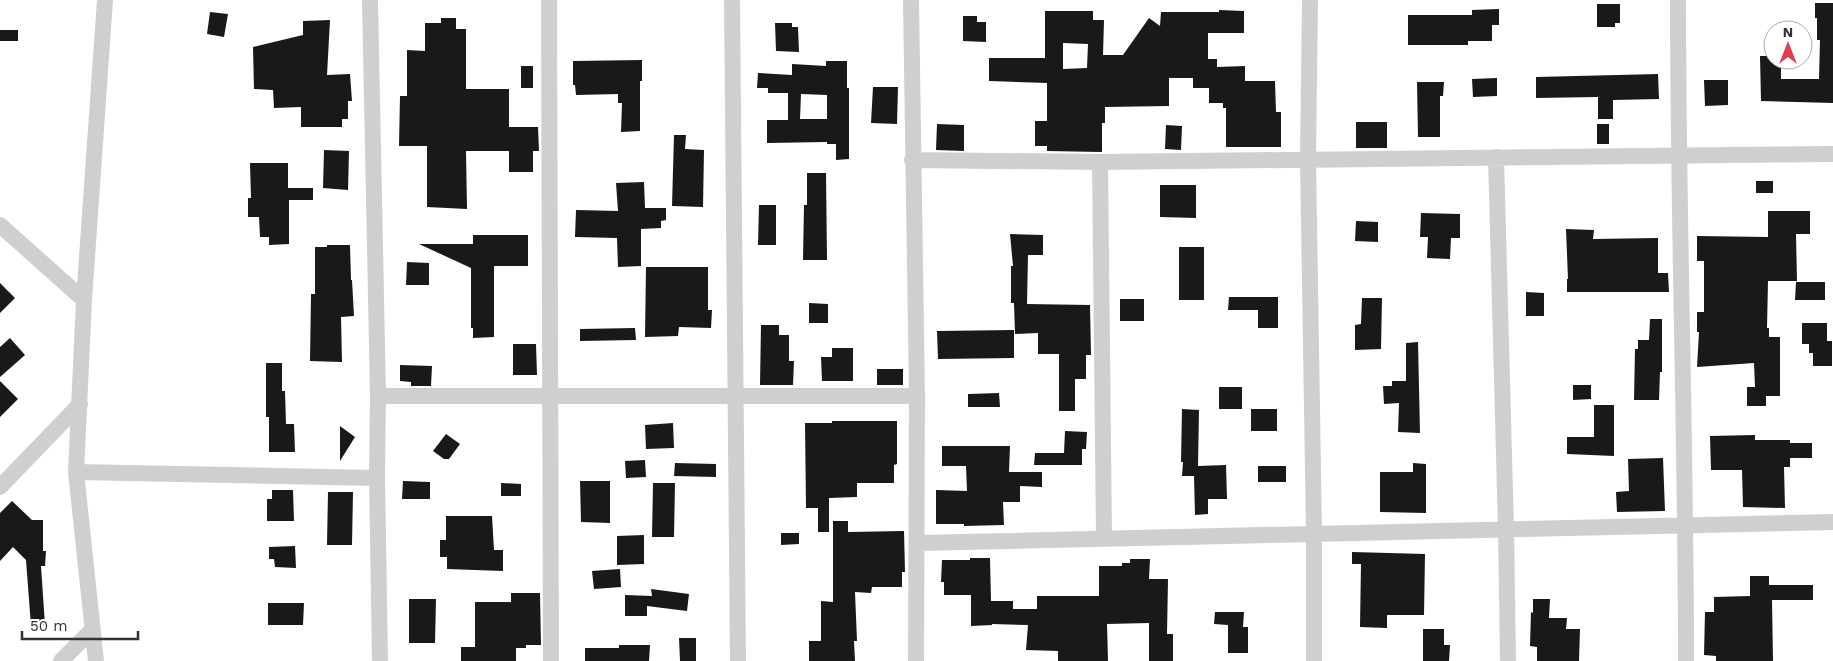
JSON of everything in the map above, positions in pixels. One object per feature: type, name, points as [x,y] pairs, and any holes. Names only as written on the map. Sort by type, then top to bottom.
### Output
[{"type":"street","points":[[96,661],[76,472],[84,300],[106,0]]},
{"type":"street","points":[[370,0],[378,396],[377,478],[380,661]]},
{"type":"street","points":[[549,0],[551,661]]},
{"type":"street","points":[[732,0],[738,661]]},
{"type":"street","points":[[911,0],[917,396],[918,543],[916,661]]},
{"type":"street","points":[[1310,0],[1308,159],[1314,534],[1314,661]]},
{"type":"street","points":[[1678,0],[1678,156],[1686,525],[1686,661]]},
{"type":"street","points":[[912,160],[1100,162],[1833,154]]},
{"type":"street","points":[[1496,157],[1508,661]]},
{"type":"street","points":[[1100,162],[1104,538]]},
{"type":"street","points":[[3,233],[84,300]]},
{"type":"street","points":[[378,396],[917,396]]},
{"type":"street","points":[[0,487],[80,404]]},
{"type":"street","points":[[76,472],[377,478]]},
{"type":"street","points":[[918,543],[1833,522]]},
{"type":"street","points":[[61,661],[92,630]]},
{"type":"building","points":[[1815,3],[1833,3],[1833,103],[1761,101],[1760,56],[1763,56],[1763,70],[1781,70],[1781,79],[1819,79],[1820,40],[1817,40],[1817,18],[1815,18]]},
{"type":"building","points":[[1597,4],[1620,4],[1620,23],[1615,23],[1615,27],[1597,27]]},
{"type":"building","points":[[1499,9],[1499,25],[1492,25],[1492,41],[1468,41],[1468,45],[1408,45],[1408,15],[1472,15],[1472,10]]},
{"type":"building","points":[[1219,10],[1244,11],[1244,33],[1208,33],[1208,59],[1217,59],[1217,67],[1245,66],[1245,81],[1275,81],[1276,112],[1281,112],[1281,147],[1226,147],[1226,108],[1223,108],[1223,103],[1209,103],[1209,88],[1193,88],[1193,78],[1169,78],[1169,106],[1105,107],[1105,123],[1102,123],[1102,152],[1047,151],[1047,146],[1035,146],[1035,121],[1047,121],[1047,83],[989,81],[989,58],[1045,58],[1045,11],[1093,11],[1093,20],[1104,20],[1103,55],[1123,55],[1149,18],[1160,26],[1161,12],[1219,12]],"holes":[[[1063,43],[1088,44],[1087,68],[1063,69]]]},
{"type":"building","points":[[210,12],[228,14],[224,37],[207,34]]},
{"type":"building","points":[[963,16],[977,16],[977,22],[986,22],[986,42],[963,41]]},
{"type":"building","points":[[441,18],[456,18],[456,29],[466,29],[466,89],[509,89],[509,127],[538,127],[539,151],[533,151],[533,172],[509,172],[509,151],[466,151],[467,209],[427,207],[427,146],[399,146],[400,96],[407,96],[407,50],[425,51],[425,23],[441,23]]},
{"type":"building","points":[[330,20],[327,75],[350,74],[352,101],[348,101],[348,119],[342,119],[342,127],[301,127],[301,107],[274,108],[273,90],[254,89],[253,47],[303,35],[303,21]]},
{"type":"building","points":[[775,23],[792,23],[792,27],[798,27],[799,52],[776,51]]},
{"type":"building","points":[[0,30],[18,30],[18,41],[0,41]]},
{"type":"building","points":[[642,60],[640,131],[621,132],[622,103],[618,103],[618,94],[576,95],[575,85],[573,85],[573,61]]},
{"type":"building","points":[[826,61],[847,61],[849,159],[836,160],[836,144],[827,144],[827,142],[767,143],[767,120],[788,120],[788,93],[768,93],[768,88],[757,88],[758,73],[792,75],[792,64],[826,66]],"holes":[[[801,94],[827,95],[827,119],[800,119]]]},
{"type":"building","points":[[521,66],[533,66],[533,88],[521,88]]},
{"type":"building","points":[[1658,74],[1659,99],[1613,100],[1613,119],[1598,119],[1598,97],[1536,98],[1536,77]]},
{"type":"building","points":[[1497,78],[1497,96],[1473,97],[1472,79]]},
{"type":"building","points":[[1704,80],[1728,80],[1728,105],[1705,106]]},
{"type":"building","points":[[1417,82],[1444,82],[1443,96],[1440,96],[1440,137],[1418,137]]},
{"type":"building","points":[[873,87],[898,87],[897,124],[871,123]]},
{"type":"building","points":[[1356,122],[1387,122],[1387,148],[1356,148]]},
{"type":"building","points":[[937,124],[964,125],[964,151],[936,150]]},
{"type":"building","points":[[1597,124],[1609,124],[1609,144],[1597,144]]},
{"type":"building","points":[[1166,125],[1182,126],[1181,150],[1165,149]]},
{"type":"building","points":[[674,135],[686,135],[685,149],[704,150],[703,207],[672,206]]},
{"type":"building","points":[[324,150],[349,151],[348,190],[323,188]]},
{"type":"building","points":[[250,163],[288,163],[288,188],[313,188],[313,200],[289,200],[289,244],[269,245],[269,237],[260,237],[259,217],[248,217],[248,198],[251,198]]},
{"type":"building","points":[[807,173],[826,173],[827,260],[803,260],[804,205],[807,205]]},
{"type":"building","points":[[1756,181],[1773,181],[1773,193],[1756,193]]},
{"type":"building","points":[[644,182],[645,208],[666,208],[666,220],[661,221],[661,228],[641,229],[641,266],[618,267],[617,238],[575,237],[576,210],[618,211],[616,183]]},
{"type":"building","points":[[1160,185],[1196,185],[1196,218],[1160,217]]},
{"type":"building","points":[[759,205],[776,205],[776,245],[758,245]]},
{"type":"building","points":[[1768,211],[1810,211],[1810,234],[1796,234],[1797,281],[1768,281],[1767,328],[1769,328],[1769,337],[1780,337],[1780,396],[1766,396],[1766,406],[1747,406],[1747,387],[1755,387],[1754,363],[1697,367],[1699,332],[1697,332],[1697,312],[1704,312],[1704,261],[1697,261],[1697,236],[1768,237]]},
{"type":"building","points":[[1421,213],[1460,214],[1460,238],[1451,238],[1450,259],[1427,258],[1428,237],[1420,237]]},
{"type":"building","points":[[1356,221],[1378,222],[1378,242],[1355,241]]},
{"type":"building","points":[[1566,229],[1594,230],[1593,239],[1658,238],[1658,273],[1668,273],[1669,292],[1567,292]]},
{"type":"building","points":[[1010,234],[1043,235],[1043,255],[1028,255],[1027,304],[1090,305],[1091,355],[1086,355],[1086,379],[1075,379],[1075,411],[1059,411],[1059,354],[1038,354],[1038,333],[1015,334],[1014,303],[1011,303],[1011,266],[1013,266]]},
{"type":"building","points":[[473,235],[528,235],[528,266],[494,266],[494,337],[473,338],[473,328],[471,328],[471,268],[419,244],[473,244]]},
{"type":"building","points":[[327,245],[350,245],[354,316],[341,317],[342,362],[310,361],[311,294],[315,294],[315,247],[327,247]]},
{"type":"building","points":[[1179,247],[1204,247],[1204,300],[1179,300]]},
{"type":"building","points":[[407,262],[429,263],[429,285],[406,285]]},
{"type":"building","points":[[646,267],[708,267],[708,310],[712,310],[711,328],[679,327],[678,336],[645,337]]},
{"type":"building","points":[[1796,282],[1825,282],[1825,300],[1795,300]]},
{"type":"building","points":[[0,283],[15,298],[0,313]]},
{"type":"building","points":[[1526,292],[1544,293],[1544,316],[1526,316]]},
{"type":"building","points":[[1229,297],[1278,297],[1278,328],[1258,328],[1258,310],[1228,310]]},
{"type":"building","points":[[1362,298],[1382,298],[1381,349],[1355,350],[1355,325],[1361,324]]},
{"type":"building","points":[[1120,299],[1144,299],[1144,321],[1120,321]]},
{"type":"building","points":[[809,303],[828,304],[828,323],[809,323]]},
{"type":"building","points":[[1650,319],[1662,319],[1662,372],[1660,372],[1659,400],[1634,400],[1635,349],[1638,349],[1638,340],[1649,340]]},
{"type":"building","points":[[1802,323],[1827,323],[1827,341],[1832,341],[1832,366],[1813,366],[1813,353],[1809,353],[1809,344],[1802,344]]},
{"type":"building","points":[[761,325],[779,325],[779,335],[789,335],[789,361],[794,361],[793,385],[760,385]]},
{"type":"building","points":[[635,328],[636,340],[580,341],[580,329]]},
{"type":"building","points":[[1014,330],[1014,358],[938,359],[937,331]]},
{"type":"building","points":[[10,338],[25,355],[0,377],[0,347]]},
{"type":"building","points":[[1418,342],[1420,433],[1398,432],[1399,403],[1384,404],[1383,386],[1392,386],[1392,381],[1406,381],[1406,343]]},
{"type":"building","points":[[513,344],[536,344],[537,375],[513,375]]},
{"type":"building","points":[[832,348],[853,348],[853,381],[822,381],[821,357],[832,357]]},
{"type":"building","points":[[266,363],[282,363],[282,391],[285,391],[286,424],[294,424],[295,452],[269,452],[269,417],[266,417]]},
{"type":"building","points":[[400,365],[432,366],[431,386],[411,386],[411,382],[400,381]]},
{"type":"building","points":[[877,369],[903,369],[903,385],[877,385]]},
{"type":"building","points":[[0,381],[18,399],[0,417]]},
{"type":"building","points":[[1573,385],[1591,385],[1591,399],[1573,400]]},
{"type":"building","points":[[1219,387],[1242,387],[1242,409],[1219,409]]},
{"type":"building","points":[[999,393],[1000,407],[968,407],[968,394]]},
{"type":"building","points":[[1594,405],[1614,405],[1614,456],[1567,454],[1567,437],[1594,437]]},
{"type":"building","points":[[1182,409],[1199,410],[1198,466],[1226,465],[1227,499],[1208,499],[1208,514],[1195,515],[1194,476],[1182,476]]},
{"type":"building","points":[[1251,409],[1277,409],[1277,431],[1251,431]]},
{"type":"building","points":[[832,421],[897,421],[897,464],[894,465],[894,483],[857,483],[857,497],[829,498],[829,532],[818,532],[818,508],[806,508],[805,423],[832,423]]},
{"type":"building","points":[[673,423],[674,448],[646,449],[645,425]]},
{"type":"building","points":[[340,426],[355,437],[340,461]]},
{"type":"building","points":[[1065,431],[1087,432],[1086,449],[1082,449],[1082,465],[1034,465],[1035,453],[1064,453]]},
{"type":"building","points":[[446,434],[460,444],[449,459],[444,459],[433,451]]},
{"type":"building","points":[[1755,435],[1755,440],[1790,440],[1790,443],[1812,443],[1812,458],[1790,458],[1790,467],[1784,467],[1785,508],[1743,507],[1742,470],[1711,470],[1710,436]]},
{"type":"building","points":[[942,446],[1010,446],[1009,472],[1042,472],[1042,487],[1020,486],[1020,502],[1003,502],[1004,525],[964,526],[964,524],[936,524],[936,490],[967,491],[966,466],[942,466]]},
{"type":"building","points":[[1663,458],[1665,511],[1617,512],[1616,492],[1629,491],[1628,459]]},
{"type":"building","points":[[645,460],[646,477],[626,478],[625,461]]},
{"type":"building","points":[[675,463],[716,464],[716,477],[674,476]]},
{"type":"building","points":[[1413,463],[1426,464],[1426,513],[1380,512],[1380,472],[1413,472]]},
{"type":"building","points":[[1258,466],[1286,466],[1286,482],[1258,482]]},
{"type":"building","points":[[403,481],[430,482],[430,499],[402,499]]},
{"type":"building","points":[[580,481],[610,481],[610,523],[581,522]]},
{"type":"building","points":[[501,483],[521,484],[521,496],[501,496]]},
{"type":"building","points":[[653,483],[675,483],[674,537],[652,537]]},
{"type":"building","points":[[272,490],[293,490],[294,521],[267,521],[267,499],[272,499]]},
{"type":"building","points":[[328,492],[353,492],[352,545],[327,545]]},
{"type":"building","points":[[12,501],[32,520],[43,520],[43,551],[46,551],[45,566],[41,566],[45,625],[31,626],[26,560],[13,547],[0,561],[0,513]]},
{"type":"building","points":[[446,516],[492,516],[494,550],[503,550],[503,571],[447,569],[447,557],[440,557],[440,540],[446,540]]},
{"type":"building","points":[[833,521],[848,521],[848,532],[904,531],[905,572],[902,572],[902,587],[872,587],[871,593],[855,592],[857,641],[854,641],[855,661],[809,661],[809,641],[821,641],[821,601],[833,602]]},
{"type":"building","points":[[781,533],[799,533],[799,544],[781,545]]},
{"type":"building","points":[[644,535],[644,564],[617,565],[617,536]]},
{"type":"building","points":[[295,546],[296,568],[275,567],[274,559],[269,559],[269,547]]},
{"type":"building","points":[[1352,552],[1425,554],[1424,615],[1387,615],[1387,628],[1360,627],[1361,564],[1352,564]]},
{"type":"building","points":[[970,558],[990,558],[991,601],[1013,601],[1013,609],[1037,609],[1037,596],[1099,596],[1099,566],[1122,566],[1122,563],[1130,563],[1130,559],[1150,559],[1149,579],[1168,579],[1167,634],[1173,634],[1173,661],[1149,661],[1149,623],[1107,624],[1108,661],[1058,661],[1058,651],[1026,650],[1028,625],[992,624],[971,626],[971,595],[944,595],[944,582],[941,582],[942,560],[970,560]]},
{"type":"building","points":[[620,569],[621,587],[594,589],[592,571]]},
{"type":"building","points":[[1750,576],[1769,576],[1769,585],[1813,585],[1813,600],[1772,600],[1773,661],[1716,661],[1716,656],[1704,655],[1705,612],[1714,612],[1714,597],[1750,596]]},
{"type":"building","points":[[651,589],[689,594],[687,611],[647,606],[647,616],[625,616],[625,595],[652,596]]},
{"type":"building","points":[[511,593],[540,593],[541,645],[526,645],[526,648],[516,648],[516,661],[461,661],[461,647],[475,647],[475,602],[511,602]]},
{"type":"building","points":[[409,599],[436,599],[435,643],[409,643]]},
{"type":"building","points":[[1533,599],[1550,599],[1549,618],[1567,618],[1566,629],[1580,629],[1579,661],[1537,661],[1537,647],[1530,646]]},
{"type":"building","points":[[268,603],[304,603],[303,625],[268,625]]},
{"type":"building","points":[[1215,612],[1244,612],[1243,627],[1248,627],[1248,653],[1228,653],[1228,625],[1214,624]]},
{"type":"building","points":[[1423,629],[1444,629],[1444,645],[1450,645],[1449,661],[1423,661]]},
{"type":"building","points":[[679,638],[696,638],[696,661],[680,661]]},
{"type":"building","points":[[619,645],[650,645],[649,661],[585,661],[585,648],[619,648]]}]
